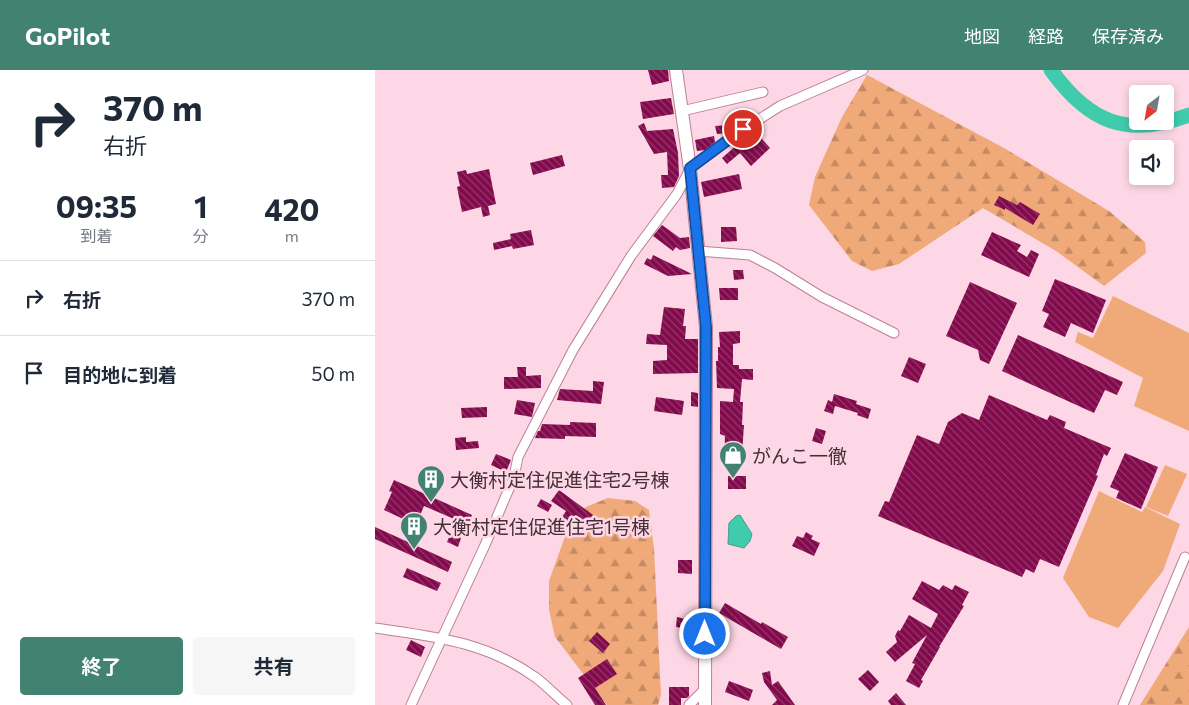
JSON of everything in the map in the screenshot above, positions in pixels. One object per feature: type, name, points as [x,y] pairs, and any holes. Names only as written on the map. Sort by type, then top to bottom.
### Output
[{"type":"highway","points":[[676,70],[690,168],[706,327],[705,705]]},
{"type":"street","points":[[411,705],[485,546],[514,477],[518,457],[573,350],[631,256],[677,194],[690,168],[733,136],[780,106],[863,70]]},
{"type":"street","points":[[682,111],[763,92]]},
{"type":"street","points":[[698,252],[750,255],[822,297],[894,333]]},
{"type":"street","points":[[1123,705],[1185,557]]},
{"type":"street","points":[[375,628],[455,640],[491,652],[535,677],[567,705]]},
{"type":"street","points":[[689,705],[705,688]]},
{"type":"green space","points":[[867,75],[1004,148],[1109,211],[1145,242],[1146,253],[1104,286],[1056,251],[983,208],[899,264],[872,271],[852,261],[809,205],[815,177],[842,117]]},
{"type":"green space","points":[[1113,296],[1189,333],[1189,431],[1134,406],[1143,378],[1075,342],[1078,332],[1093,338]]},
{"type":"green space","points":[[1165,465],[1187,474],[1168,516],[1146,507]]},
{"type":"green space","points":[[1099,491],[1142,512],[1145,507],[1180,524],[1163,571],[1118,628],[1089,617],[1063,578]]},
{"type":"green space","points":[[608,498],[635,501],[649,510],[654,549],[661,695],[658,705],[607,705],[555,637],[549,610],[549,581],[566,534],[581,509]]},
{"type":"green space","points":[[1189,627],[1189,705],[1140,705]]},
{"type":"shaded area","points":[[740,515],[752,534],[750,541],[744,548],[728,544],[729,523],[736,516]]},
{"type":"building","points":[[648,70],[668,70],[669,81],[652,85]]},
{"type":"building","points":[[671,98],[674,114],[643,119],[640,102]]},
{"type":"building","points":[[644,123],[647,131],[673,129],[678,153],[679,176],[674,187],[662,188],[661,175],[668,175],[667,152],[654,154],[638,126]]},
{"type":"building","points":[[730,125],[731,130],[727,133],[717,134],[715,126]]},
{"type":"building","points":[[754,130],[770,148],[751,166],[740,153],[727,164],[722,158]]},
{"type":"building","points":[[714,136],[715,142],[705,150],[697,151],[695,140]]},
{"type":"building","points":[[562,155],[565,166],[533,175],[530,163]]},
{"type":"building","points":[[489,169],[496,204],[488,206],[490,215],[483,217],[481,207],[462,212],[457,187],[460,186],[457,172],[466,170],[467,174]]},
{"type":"building","points":[[739,174],[742,189],[704,197],[701,182]]},
{"type":"building","points":[[999,196],[1017,205],[1020,202],[1040,214],[1033,225],[1005,208],[1005,210],[994,205]]},
{"type":"building","points":[[662,225],[680,238],[689,237],[690,248],[680,250],[676,247],[673,251],[653,236]]},
{"type":"building","points":[[721,227],[736,227],[737,241],[721,242]]},
{"type":"building","points":[[531,230],[534,245],[513,249],[512,246],[494,250],[493,243],[511,239],[510,234]]},
{"type":"building","points":[[992,232],[1021,245],[1017,251],[1027,257],[1031,250],[1039,254],[1029,277],[981,255]]},
{"type":"building","points":[[653,255],[692,274],[668,276],[644,264],[647,258],[651,260]]},
{"type":"building","points":[[733,270],[743,270],[744,279],[734,280]]},
{"type":"building","points":[[1055,279],[1106,300],[1093,333],[1071,323],[1065,337],[1043,327],[1049,314],[1042,311]]},
{"type":"building","points":[[970,282],[1017,303],[989,364],[980,360],[978,350],[946,336]]},
{"type":"building","points":[[719,288],[738,288],[738,300],[720,300]]},
{"type":"building","points":[[664,307],[685,309],[683,326],[686,326],[685,339],[698,339],[698,373],[653,374],[653,361],[667,360],[667,345],[646,344],[647,334],[660,335]]},
{"type":"building","points":[[740,331],[740,343],[733,344],[733,365],[739,365],[739,369],[753,369],[753,380],[742,379],[740,402],[743,402],[742,425],[744,425],[742,454],[737,454],[736,463],[724,462],[725,436],[720,434],[720,401],[733,402],[734,389],[717,388],[716,361],[718,361],[718,347],[720,347],[719,332]]},
{"type":"building","points":[[1018,335],[1123,382],[1117,395],[1105,390],[1094,413],[1002,371]]},
{"type":"building","points":[[909,357],[926,364],[918,383],[901,376]]},
{"type":"building","points":[[517,367],[526,367],[526,376],[541,375],[541,388],[504,389],[504,377],[518,377]]},
{"type":"building","points":[[593,381],[604,382],[601,404],[557,400],[560,389],[593,391]]},
{"type":"building","points":[[691,392],[698,393],[698,407],[691,406]]},
{"type":"building","points":[[834,394],[857,401],[856,404],[871,409],[868,419],[857,415],[858,413],[835,406],[833,414],[824,411],[828,400],[832,402]]},
{"type":"building","points":[[989,395],[1047,420],[1050,415],[1066,422],[1064,428],[1111,448],[1107,456],[1104,454],[1096,475],[1098,476],[1059,567],[1040,559],[1034,573],[1026,569],[1022,577],[878,516],[885,501],[889,502],[917,435],[939,444],[948,422],[962,413],[979,420]]},
{"type":"building","points":[[656,397],[684,401],[682,415],[654,411]]},
{"type":"building","points":[[517,400],[535,403],[532,417],[514,414]]},
{"type":"building","points":[[487,407],[487,417],[462,418],[461,408]]},
{"type":"building","points":[[570,422],[596,423],[596,437],[565,436],[565,439],[535,438],[542,424],[570,425]]},
{"type":"building","points":[[816,428],[826,431],[822,444],[812,441]]},
{"type":"building","points":[[466,437],[466,442],[478,441],[479,448],[456,450],[455,438]]},
{"type":"building","points":[[1125,453],[1158,467],[1141,509],[1116,498],[1119,491],[1110,487]]},
{"type":"building","points":[[496,454],[511,460],[506,472],[491,465]]},
{"type":"building","points":[[728,476],[746,476],[746,489],[728,489]]},
{"type":"building","points":[[394,480],[472,515],[468,525],[424,506],[416,525],[384,510],[392,492],[389,491]]},
{"type":"building","points":[[559,490],[593,515],[589,521],[600,528],[596,533],[572,517],[568,522],[562,517],[566,511],[551,501]]},
{"type":"building","points":[[541,499],[552,505],[548,512],[537,506]]},
{"type":"building","name":"大衡村定住促進住宅1号棟","points":[[375,527],[452,562],[448,572],[375,539]]},
{"type":"building","points":[[806,532],[813,536],[811,539],[820,543],[814,556],[792,546],[797,536],[803,538]]},
{"type":"building","points":[[451,533],[461,538],[458,547],[447,542]]},
{"type":"building","points":[[678,560],[692,560],[692,574],[678,573]]},
{"type":"building","points":[[407,568],[441,583],[437,591],[403,577]]},
{"type":"building","points":[[922,581],[939,590],[943,585],[952,590],[955,585],[969,592],[962,605],[964,606],[939,647],[921,680],[923,681],[919,688],[906,681],[915,664],[912,663],[927,635],[895,662],[886,652],[897,642],[895,636],[909,615],[931,628],[938,614],[912,599]]},
{"type":"building","points":[[725,603],[788,637],[781,649],[719,613]]},
{"type":"building","points":[[677,617],[689,620],[688,629],[676,627]]},
{"type":"building","points":[[597,632],[610,644],[603,653],[589,641]]},
{"type":"building","points":[[411,640],[425,647],[421,657],[406,650]]},
{"type":"building","points":[[607,659],[617,674],[595,688],[606,705],[595,705],[578,678]]},
{"type":"building","points":[[868,670],[879,682],[870,691],[858,679]]},
{"type":"building","points":[[770,671],[772,685],[778,681],[795,705],[772,705],[777,700],[764,682],[762,673]]},
{"type":"building","points":[[729,681],[753,690],[749,701],[725,692]]},
{"type":"building","points":[[669,687],[689,687],[689,696],[681,698],[681,705],[669,705]]},
{"type":"building","points":[[896,693],[906,705],[891,705],[888,701]]},
{"type":"waterway","points":[[1051,70],[1080,103],[1095,114],[1111,121],[1128,125],[1147,125],[1167,122],[1189,115]]},
{"type":"place","name":"がんこ一徹","points":[[733,479]]},
{"type":"place","name":"大衡村定住促進住宅2号棟","points":[[431,503]]},
{"type":"place","name":"大衡村定住促進住宅1号棟","points":[[414,550]]},
{"type":"route","points":[[705,634],[706,327],[690,168],[743,129]]}]
